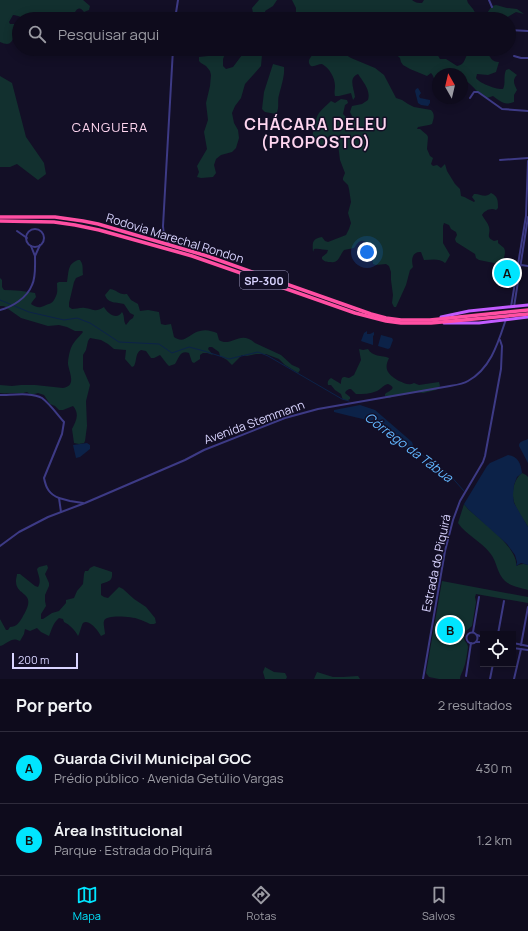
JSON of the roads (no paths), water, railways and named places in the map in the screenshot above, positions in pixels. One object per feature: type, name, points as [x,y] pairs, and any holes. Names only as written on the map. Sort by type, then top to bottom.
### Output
[{"type":"highway","name":"Rodovia Marechal Rondon","points":[[0,217],[47,217],[98,224],[207,256],[386,318],[431,322],[528,310]]},
{"type":"highway","name":"Rodovia Marechal Rondon","points":[[0,221],[54,222],[92,228],[192,256],[370,317],[386,321],[401,323],[431,322],[528,314]]},
{"type":"main road","points":[[431,322],[469,312],[528,305]]},
{"type":"main road","points":[[431,322],[467,323],[528,317]]},
{"type":"street","points":[[176,12],[178,0]]},
{"type":"street","points":[[489,0],[492,8]]},
{"type":"street","points":[[516,30],[528,31]]},
{"type":"street","points":[[171,246],[164,237],[163,226],[173,56]]},
{"type":"street","points":[[514,56],[528,58]]},
{"type":"street","points":[[470,98],[474,92],[478,92],[502,109],[528,111]]},
{"type":"street","points":[[500,160],[528,160],[526,216],[513,307]]},
{"type":"street","points":[[523,239],[528,217]]},
{"type":"street","points":[[27,238],[30,231],[35,229],[44,236],[44,239],[35,256]]},
{"type":"street","points":[[0,310],[8,308],[24,298],[32,286],[35,272],[35,256],[27,238],[17,232]]},
{"type":"street","points":[[156,241],[161,240],[164,237]]},
{"type":"street","points":[[523,239],[528,240]]},
{"type":"street","points":[[30,245],[35,246],[41,244]]},
{"type":"street","points":[[519,264],[528,266]]},
{"type":"street","name":"Avenida Stemmann","points":[[0,546],[27,527],[48,517],[84,504],[185,460],[204,450],[301,413],[464,383],[476,375],[488,363],[500,339],[506,320]]},
{"type":"street","name":"Estrada do Piquirá","points":[[424,679],[445,551],[452,520],[460,501],[485,456],[501,369],[502,346],[500,339]]},
{"type":"street","points":[[0,395],[34,395],[42,398],[64,422],[62,434],[44,478],[48,491],[53,496],[84,504]]},
{"type":"street","points":[[59,498],[61,512]]},
{"type":"street","points":[[466,676],[471,643],[468,641],[467,637],[473,632],[479,597]]},
{"type":"street","points":[[499,631],[504,601]]},
{"type":"street","points":[[521,645],[528,607]]},
{"type":"street","points":[[473,632],[480,636]]},
{"type":"street","points":[[476,642],[478,639],[477,635]]},
{"type":"street","points":[[471,643],[480,642]]},
{"type":"street","points":[[516,644],[528,646]]},
{"type":"street","points":[[516,648],[528,650]]},
{"type":"street","points":[[514,679],[521,649]]},
{"type":"street","points":[[490,679],[492,667]]},
{"type":"water","points":[[418,88],[421,93],[419,96],[420,98],[430,100],[428,106],[418,103],[415,91]]},
{"type":"water","points":[[367,331],[367,334],[374,332],[373,345],[361,341],[364,333]]},
{"type":"water","points":[[381,335],[392,338],[393,340],[390,348],[388,349],[378,346]]},
{"type":"water","points":[[360,405],[375,410],[412,442],[415,451],[410,451],[400,445],[367,420],[334,412],[334,410]]},
{"type":"water","points":[[528,439],[528,463],[519,444]]},
{"type":"water","points":[[87,443],[90,445],[90,449],[80,457],[76,458],[73,445]]},
{"type":"water","points":[[508,455],[517,459],[522,470],[522,473],[517,477],[514,485],[513,495],[514,503],[528,527],[528,565],[521,563],[516,566],[517,562],[515,555],[507,544],[464,504],[487,466],[490,463]]},
{"type":"waterway","name":"Córrego da Tábua","points":[[0,300],[29,312],[64,320],[77,318],[90,323],[119,342],[159,344],[172,353],[189,347],[229,359],[258,352],[268,356],[342,399],[349,401]]},
{"type":"waterway","name":"Córrego da Tábua","points":[[416,451],[448,473],[464,491]]},
{"type":"place","name":"Guarda Civil Municipal GOC","points":[[507,273]]},
{"type":"place","name":"Área Institucional","points":[[450,630]]},
{"type":"district","name":"CANGUERA","points":[[110,127]]},
{"type":"district","name":"CHÁCARA DELEU (PROPOSTO)","points":[[316,133]]}]
